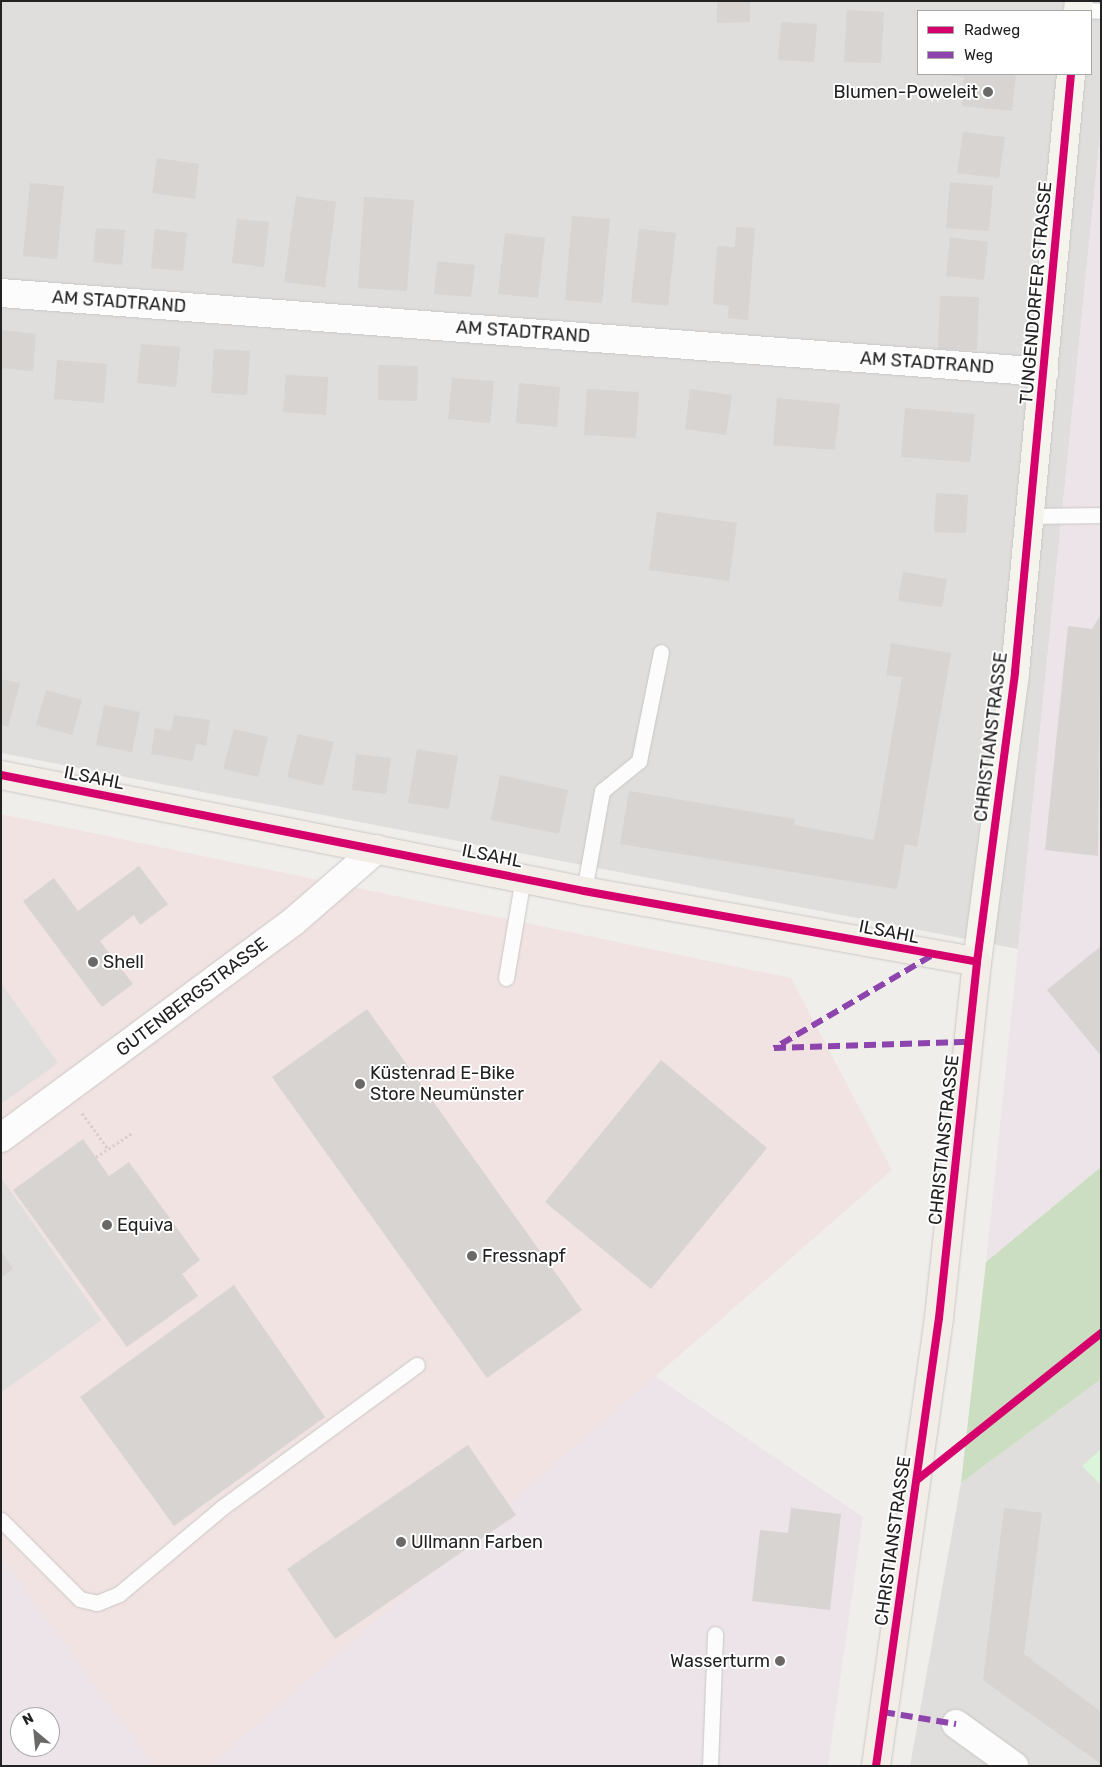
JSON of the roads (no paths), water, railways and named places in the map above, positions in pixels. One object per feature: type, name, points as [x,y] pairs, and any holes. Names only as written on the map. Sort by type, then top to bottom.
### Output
[{"type":"main road","name":"TUNGENDORFER STRASSE","points":[[1031,516],[1072,75]]},
{"type":"main road","name":"CHRISTIANSTRASSE","points":[[876,1766],[939,1318],[977,962],[1031,516]]},
{"type":"main road","name":"ILSAHL","points":[[1,775],[584,890],[977,962]]},
{"type":"street","name":"AM STADTRAND","points":[[1,293],[1044,372]]},
{"type":"street","name":"GUTENBERGSTRASSE","points":[[1,1138],[293,922],[376,848]]},
{"type":"street","points":[[956,1724],[1014,1766]]},
{"type":"lane","points":[[1031,516],[1101,515]]},
{"type":"lane","points":[[584,890],[602,791],[638,761],[661,652]]},
{"type":"lane","points":[[506,978],[523,878]]},
{"type":"lane","points":[[1,1520],[80,1599],[98,1602],[119,1594],[224,1506],[417,1365]]},
{"type":"lane","points":[[710,1766],[716,1634]]},
{"type":"place","name":"Blumen-Poweleit","points":[[988,92]]},
{"type":"place","name":"Shell","points":[[93,962]]},
{"type":"place","name":"Küstenrad E-Bike Store Neumünster","points":[[360,1084]]},
{"type":"place","name":"Equiva","points":[[107,1225]]},
{"type":"place","name":"Fressnapf","points":[[472,1256]]},
{"type":"place","name":"Ullmann Farben","points":[[401,1542]]},
{"type":"place","name":"Wasserturm","points":[[780,1661]]}]
